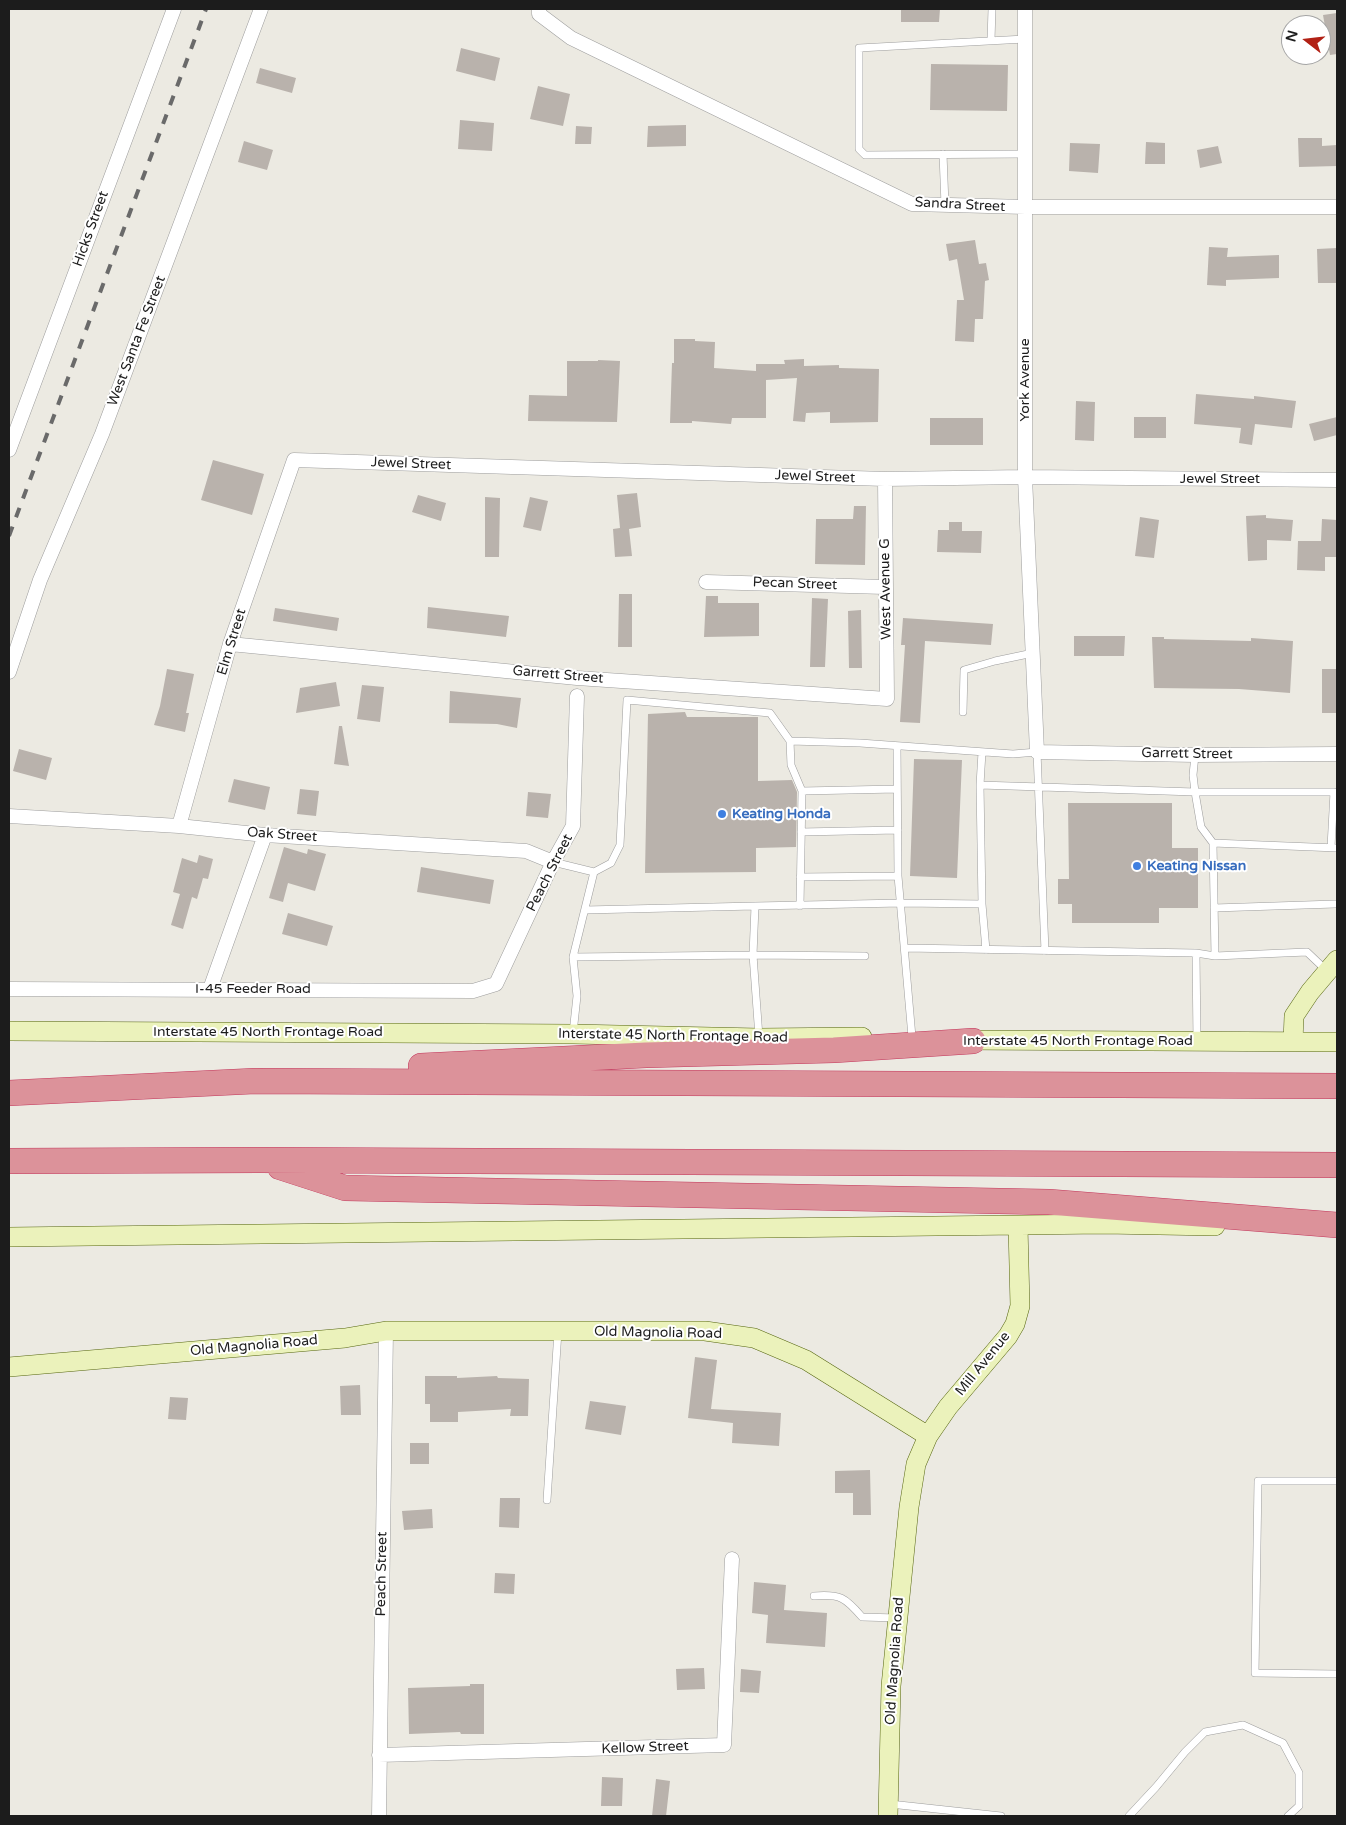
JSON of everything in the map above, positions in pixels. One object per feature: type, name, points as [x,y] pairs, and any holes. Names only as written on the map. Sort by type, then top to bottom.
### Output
[{"type":"highway","points":[[13,1093],[255,1081],[343,1072],[484,1062],[834,1050],[973,1041]]},
{"type":"highway","points":[[255,1081],[1337,1086]]},
{"type":"highway","points":[[9,1161],[259,1160],[1337,1165]]},
{"type":"highway","points":[[259,1160],[344,1188],[1049,1202],[1337,1227]]},
{"type":"main road","points":[[1293,1042],[1294,1016],[1310,992],[1332,966]]},
{"type":"main road","name":"Interstate 45 North Frontage Road","points":[[10,1031],[573,1034],[759,1038],[912,1037],[973,1041],[1337,1042]]},
{"type":"main road","points":[[9,1237],[1104,1224],[1337,1227]]},
{"type":"main road","name":"Mill Avenue","points":[[928,1436],[948,1407],[1008,1336],[1015,1324],[1020,1306],[1018,1226]]},
{"type":"main road","name":"Old Magnolia Road","points":[[9,1367],[345,1338],[386,1331],[704,1331],[754,1338],[806,1360],[928,1436],[916,1464],[909,1507],[891,1686],[888,1810]]},
{"type":"street","name":"Hicks Street","points":[[9,450],[174,9]]},
{"type":"street","name":"West Santa Fe Street","points":[[9,672],[40,580],[102,434],[261,9]]},
{"type":"street","name":"York Avenue","points":[[1025,9],[1025,477],[1037,752]]},
{"type":"street","name":"Sandra Street","points":[[539,11],[571,38],[912,204],[1026,208],[1337,208]]},
{"type":"street","name":"Jewel Street","points":[[294,460],[885,479],[1025,477],[1337,480]]},
{"type":"street","name":"Elm Street","points":[[180,826],[230,644],[294,460]]},
{"type":"street","name":"West Avenue G","points":[[885,479],[887,699]]},
{"type":"street","name":"Pecan Street","points":[[706,582],[885,587]]},
{"type":"street","name":"Garrett Street","points":[[230,644],[577,678],[887,699]]},
{"type":"street","name":"Peach Street","points":[[496,984],[553,862],[573,826],[576,696]]},
{"type":"street","name":"Garrett Street","points":[[1037,752],[1195,755],[1337,754]]},
{"type":"street","name":"Oak Street","points":[[9,816],[180,826],[265,834],[526,851],[553,862]]},
{"type":"street","points":[[210,989],[265,834]]},
{"type":"street","name":"I-45 Feeder Road","points":[[9,989],[473,991],[496,984]]},
{"type":"street","name":"Peach Street","points":[[379,1816],[386,1331]]},
{"type":"street","name":"Kellow Street","points":[[379,1755],[724,1745],[732,1559]]},
{"type":"lane","points":[[992,9],[992,40]]},
{"type":"lane","points":[[1025,39],[859,48],[859,149],[864,156],[1026,154]]},
{"type":"lane","points":[[944,154],[946,205]]},
{"type":"lane","points":[[963,712],[964,670],[1033,653]]},
{"type":"lane","points":[[553,862],[594,872],[611,863],[620,845],[627,700],[770,713],[790,741],[791,765],[802,791],[800,906]]},
{"type":"lane","points":[[790,741],[860,743],[1013,754],[1037,752],[1044,951]]},
{"type":"lane","points":[[897,746],[898,876],[902,903],[907,992],[912,1037]]},
{"type":"lane","points":[[982,752],[980,785],[982,904],[986,950]]},
{"type":"lane","points":[[1195,755],[1194,792],[1201,827],[1213,844],[1215,956]]},
{"type":"lane","points":[[980,785],[1194,792],[1334,792],[1334,848],[1213,844]]},
{"type":"lane","points":[[802,791],[897,789]]},
{"type":"lane","points":[[801,832],[898,830]]},
{"type":"lane","points":[[573,1034],[577,996],[573,957],[594,872]]},
{"type":"lane","points":[[800,877],[898,876]]},
{"type":"lane","points":[[585,910],[902,903],[982,904]]},
{"type":"lane","points":[[1214,908],[1335,904]]},
{"type":"lane","points":[[755,906],[753,955],[759,1038]]},
{"type":"lane","points":[[905,948],[1196,954],[1215,956],[1307,952],[1332,966]]},
{"type":"lane","points":[[1196,954],[1197,1041]]},
{"type":"lane","points":[[573,957],[865,956]]},
{"type":"lane","points":[[547,1500],[558,1331]]},
{"type":"lane","points":[[1337,1481],[1258,1481],[1255,1673],[1337,1674]]},
{"type":"lane","points":[[814,1596],[833,1594],[849,1602],[862,1618],[898,1618]]},
{"type":"lane","points":[[1129,1816],[1156,1788],[1184,1752],[1206,1732],[1243,1725],[1283,1742],[1299,1773],[1299,1806],[1288,1816]]},
{"type":"lane","points":[[888,1810],[1001,1816]]},
{"type":"building","points":[[901,9],[940,9],[939,22],[901,22]]},
{"type":"building","points":[[1337,13],[1337,54],[1331,55],[1331,15],[1323,15]]},
{"type":"building","points":[[461,48],[500,58],[495,81],[456,71]]},
{"type":"building","points":[[931,64],[1008,65],[1007,111],[930,110]]},
{"type":"building","points":[[260,68],[296,78],[292,93],[256,83]]},
{"type":"building","points":[[538,86],[570,94],[563,126],[530,119]]},
{"type":"building","points":[[460,120],[494,123],[492,151],[458,149]]},
{"type":"building","points":[[686,125],[686,146],[647,147],[648,126]]},
{"type":"building","points":[[576,126],[592,127],[591,144],[575,144]]},
{"type":"building","points":[[1298,138],[1322,138],[1322,146],[1337,145],[1337,166],[1299,167]]},
{"type":"building","points":[[244,141],[273,150],[267,170],[238,162]]},
{"type":"building","points":[[1146,142],[1165,143],[1165,164],[1145,164]]},
{"type":"building","points":[[1070,143],[1100,144],[1098,173],[1069,171]]},
{"type":"building","points":[[1218,146],[1222,163],[1200,168],[1197,150]]},
{"type":"building","points":[[975,240],[979,264],[986,263],[989,280],[985,281],[983,319],[975,319],[974,342],[955,341],[957,300],[964,300],[957,259],[949,261],[946,244]]},
{"type":"building","points":[[1209,247],[1228,248],[1227,257],[1279,255],[1279,278],[1226,280],[1226,286],[1207,285]]},
{"type":"building","points":[[1337,248],[1337,283],[1318,283],[1317,249]]},
{"type":"building","points":[[674,339],[695,339],[695,341],[715,342],[714,368],[756,371],[756,364],[785,364],[784,360],[804,359],[804,366],[839,365],[839,368],[879,369],[878,422],[830,423],[830,412],[806,413],[805,422],[793,421],[797,378],[766,380],[766,418],[732,418],[731,424],[692,421],[692,423],[670,423]]},
{"type":"building","points":[[567,361],[620,361],[617,422],[528,421],[529,395],[567,396]]},
{"type":"building","points":[[1196,394],[1254,399],[1254,396],[1296,401],[1292,428],[1255,424],[1252,445],[1239,443],[1241,428],[1194,424]]},
{"type":"building","points":[[1076,401],[1095,402],[1094,441],[1075,440]]},
{"type":"building","points":[[1134,417],[1166,417],[1166,438],[1134,438]]},
{"type":"building","points":[[1337,417],[1337,435],[1314,441],[1309,424]]},
{"type":"building","points":[[930,418],[983,418],[983,445],[930,445]]},
{"type":"building","points":[[213,460],[264,474],[252,515],[201,500]]},
{"type":"building","points":[[637,493],[641,527],[629,529],[632,556],[615,557],[613,529],[620,528],[617,495]]},
{"type":"building","points":[[418,495],[446,503],[441,521],[412,512]]},
{"type":"building","points":[[485,497],[500,498],[499,557],[485,557]]},
{"type":"building","points":[[530,497],[548,501],[541,531],[523,527]]},
{"type":"building","points":[[854,506],[866,506],[865,565],[815,564],[816,519],[853,519]]},
{"type":"building","points":[[1266,515],[1266,518],[1293,520],[1291,541],[1267,540],[1267,560],[1248,561],[1246,516]]},
{"type":"building","points":[[1140,517],[1159,520],[1154,558],[1135,556]]},
{"type":"building","points":[[1322,519],[1337,520],[1337,557],[1325,557],[1325,571],[1297,570],[1298,541],[1321,541]]},
{"type":"building","points":[[949,522],[962,522],[962,531],[982,531],[981,553],[937,552],[938,530],[949,530]]},
{"type":"building","points":[[619,594],[632,594],[632,647],[618,647]]},
{"type":"building","points":[[706,596],[718,596],[718,603],[759,603],[759,636],[704,637]]},
{"type":"building","points":[[812,598],[828,599],[825,667],[810,667]]},
{"type":"building","points":[[428,607],[509,616],[506,637],[427,628]]},
{"type":"building","points":[[275,608],[339,618],[337,631],[273,621]]},
{"type":"building","points":[[861,610],[862,668],[849,668],[848,611]]},
{"type":"building","points":[[903,618],[993,624],[991,645],[925,641],[920,723],[900,722],[905,645],[901,645]]},
{"type":"building","points":[[1074,636],[1125,636],[1124,656],[1074,656]]},
{"type":"building","points":[[1152,637],[1164,637],[1164,639],[1251,641],[1251,638],[1293,641],[1290,693],[1239,689],[1154,688]]},
{"type":"building","points":[[167,669],[194,674],[186,713],[189,713],[185,732],[154,725],[160,706]]},
{"type":"building","points":[[1322,669],[1337,669],[1337,713],[1322,713]]},
{"type":"building","points":[[336,682],[340,706],[296,713],[300,688]]},
{"type":"building","points":[[362,685],[384,687],[380,722],[357,719]]},
{"type":"building","points":[[450,691],[521,698],[517,728],[497,724],[449,723]]},
{"type":"building","name":"Keating Honda","points":[[685,712],[687,717],[758,717],[758,781],[792,780],[797,792],[796,847],[756,848],[756,872],[645,873],[648,714]]},
{"type":"building","points":[[339,726],[342,726],[349,766],[334,764]]},
{"type":"building","points":[[19,749],[52,758],[46,780],[13,771]]},
{"type":"building","points":[[914,759],[962,760],[957,878],[910,876]]},
{"type":"building","points":[[234,779],[270,787],[265,810],[228,802]]},
{"type":"building","points":[[300,789],[319,791],[316,816],[297,814]]},
{"type":"building","points":[[528,792],[551,794],[548,818],[526,816]]},
{"type":"building","name":"Keating Nissan","points":[[1068,803],[1172,803],[1172,848],[1198,848],[1198,908],[1159,908],[1159,923],[1072,923],[1072,904],[1058,904],[1058,879],[1069,879]]},
{"type":"building","points":[[284,847],[307,854],[308,849],[326,854],[315,891],[288,883],[283,902],[269,898]]},
{"type":"building","points":[[199,855],[213,859],[208,879],[203,878],[197,899],[192,897],[183,929],[171,925],[180,894],[173,892],[182,858],[197,863]]},
{"type":"building","points":[[421,867],[494,880],[490,904],[417,892]]},
{"type":"building","points":[[288,913],[333,926],[327,946],[282,934]]},
{"type":"building","points":[[695,1357],[717,1360],[711,1409],[781,1413],[779,1446],[732,1443],[733,1423],[688,1418]]},
{"type":"building","points":[[425,1376],[457,1376],[457,1378],[497,1376],[498,1378],[529,1379],[528,1416],[510,1416],[511,1409],[458,1412],[458,1422],[430,1422],[430,1404],[425,1404]]},
{"type":"building","points":[[360,1385],[361,1415],[341,1415],[340,1386]]},
{"type":"building","points":[[170,1397],[188,1398],[186,1420],[168,1419]]},
{"type":"building","points":[[590,1401],[626,1406],[621,1435],[585,1429]]},
{"type":"building","points":[[410,1443],[429,1443],[429,1464],[410,1464]]},
{"type":"building","points":[[870,1470],[871,1515],[853,1515],[853,1493],[835,1493],[835,1471]]},
{"type":"building","points":[[500,1498],[520,1498],[519,1528],[499,1527]]},
{"type":"building","points":[[432,1509],[433,1528],[404,1530],[402,1511]]},
{"type":"building","points":[[495,1573],[515,1574],[514,1594],[494,1593]]},
{"type":"building","points":[[754,1582],[786,1585],[784,1610],[827,1613],[825,1647],[766,1643],[768,1615],[752,1613]]},
{"type":"building","points":[[704,1668],[705,1689],[677,1690],[676,1669]]},
{"type":"building","points":[[741,1669],[761,1671],[759,1693],[740,1692]]},
{"type":"building","points":[[470,1684],[484,1684],[484,1734],[461,1734],[460,1732],[409,1734],[408,1688],[470,1686]]},
{"type":"building","points":[[602,1777],[623,1778],[622,1806],[601,1806]]},
{"type":"building","points":[[656,1779],[670,1781],[666,1816],[652,1816]]},
{"type":"railway","points":[[9,536],[206,9]]},
{"type":"place","name":"Keating Honda","points":[[722,814]]},
{"type":"place","name":"Keating Nissan","points":[[1137,866]]}]
